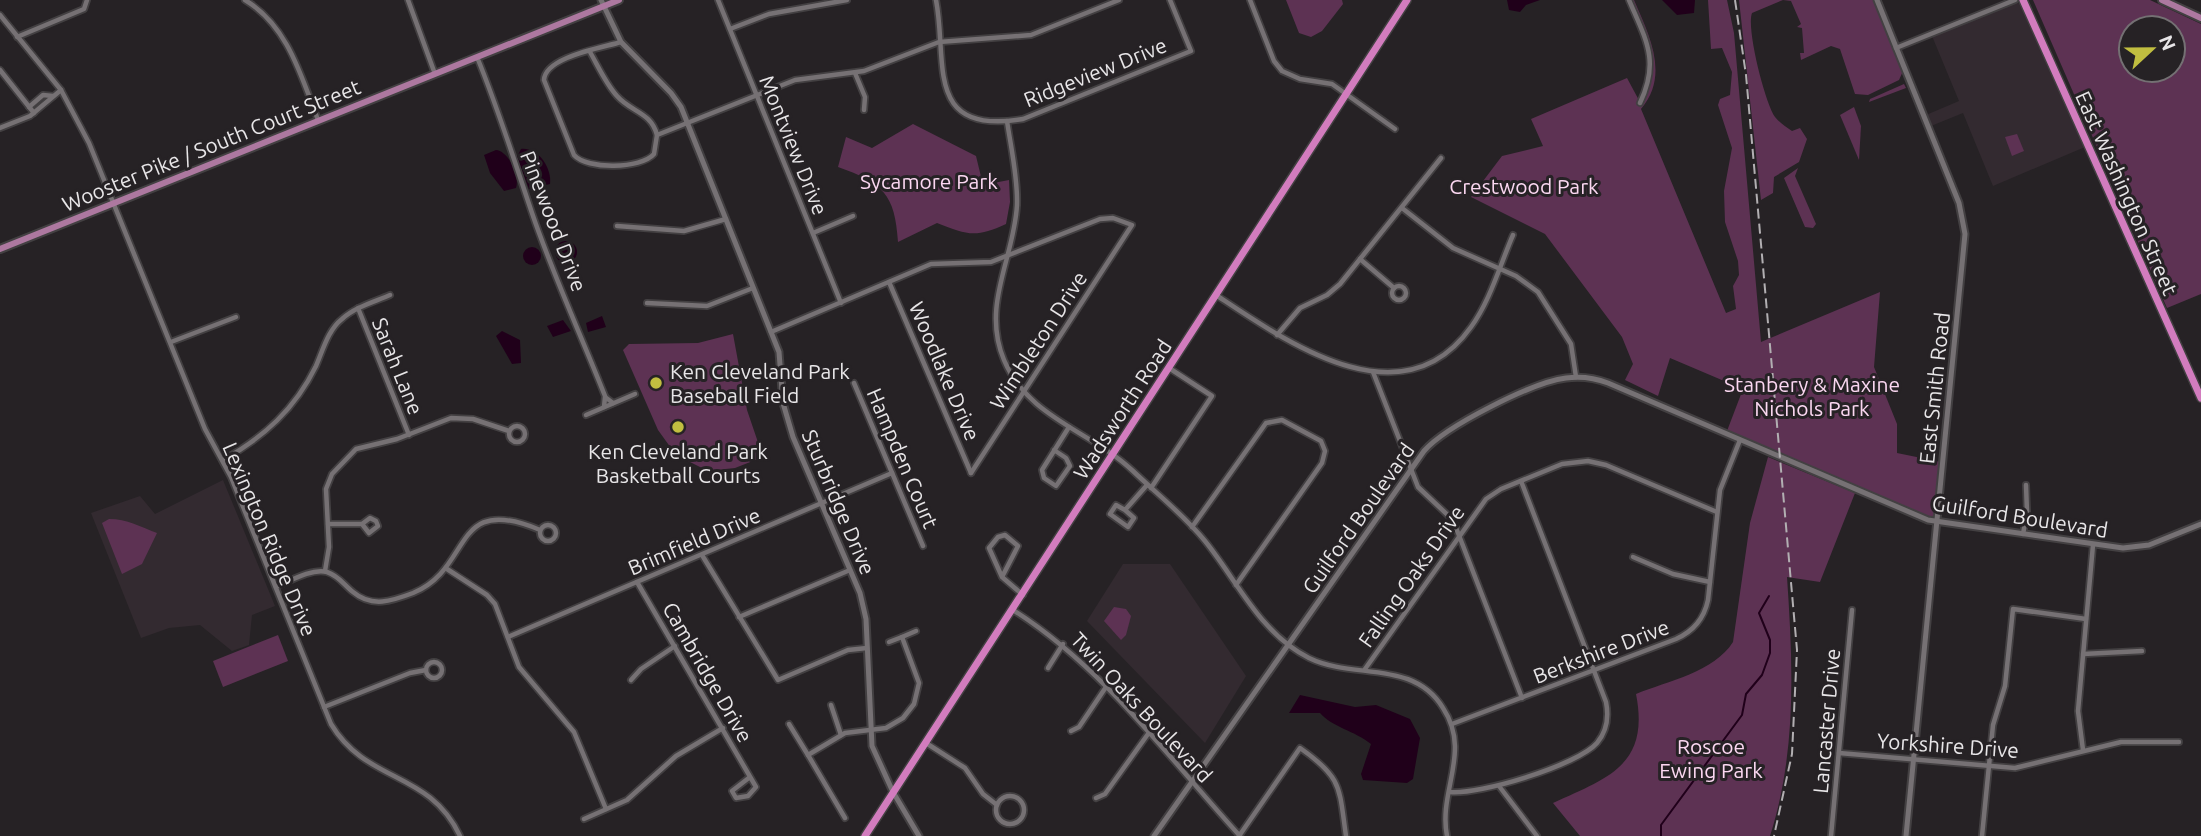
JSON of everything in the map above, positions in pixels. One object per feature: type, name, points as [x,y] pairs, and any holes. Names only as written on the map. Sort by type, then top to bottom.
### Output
[{"type":"highway","name":"Wadsworth Road","points":[[865,836],[1407,0]]},
{"type":"highway","name":"East Washington Street","points":[[2024,0],[2201,398]]},
{"type":"main road","name":"Wooster Pike / South Court Street","points":[[0,249],[477,57],[602,3],[619,0]]},
{"type":"main road","points":[[2162,0],[2201,18]]},
{"type":"street","points":[[17,37],[83,10],[87,0]]},
{"type":"street","points":[[245,0],[265,14],[284,39],[318,120]]},
{"type":"street","points":[[408,0],[435,74]]},
{"type":"street","name":"Montview Drive","points":[[718,0],[841,303]]},
{"type":"street","points":[[730,29],[769,14],[847,0]]},
{"type":"street","name":"Ridgeview Drive","points":[[936,0],[943,86],[958,106],[981,120],[1007,121],[1023,119],[1191,51],[1170,0]]},
{"type":"street","points":[[657,135],[796,80],[855,73],[940,42],[1031,35],[1119,0]]},
{"type":"street","points":[[1250,0],[1275,61],[1282,71],[1300,79],[1328,82],[1395,129]]},
{"type":"street","points":[[1629,0],[1651,60],[1648,87],[1640,103]]},
{"type":"street","name":"East Smith Road","points":[[1877,0],[1959,203],[1965,234],[1906,836]]},
{"type":"street","points":[[1896,48],[2015,0]]},
{"type":"street","name":"Sturbridge Drive","points":[[602,3],[621,43],[671,93],[687,124],[771,332],[781,360],[783,403],[789,426],[865,612],[870,729],[875,754],[893,792],[919,836]]},
{"type":"street","name":"Lexington Ridge Drive","points":[[0,15],[61,90],[89,143],[205,429],[223,460],[338,736],[353,753],[376,769],[411,782],[429,793],[448,814],[460,836]]},
{"type":"street","points":[[590,52],[615,95],[629,107],[645,115],[657,135],[654,154],[642,163],[592,166],[581,163],[574,155],[544,76],[554,64],[590,52],[621,43]]},
{"type":"street","name":"Pinewood Drive","points":[[477,57],[497,105],[503,132],[533,214],[605,396],[604,407]]},
{"type":"street","points":[[0,69],[34,113]]},
{"type":"street","points":[[855,73],[865,97],[864,110]]},
{"type":"street","points":[[0,128],[34,113],[61,90]]},
{"type":"street","points":[[29,107],[43,95],[54,96]]},
{"type":"street","points":[[1007,121],[1017,203],[996,297],[995,327],[1004,361],[1023,392],[1049,416],[1114,453],[1149,486],[1192,527],[1260,618],[1289,644],[1318,661],[1400,675],[1417,682],[1438,700],[1451,724],[1455,747],[1450,792],[1445,810],[1447,836]]},
{"type":"street","points":[[1277,335],[1300,308],[1335,289],[1441,158]]},
{"type":"street","points":[[1402,208],[1452,248],[1525,281],[1544,299],[1570,344],[1576,377]]},
{"type":"street","points":[[813,233],[853,216]]},
{"type":"street","points":[[617,226],[684,231],[726,219]]},
{"type":"street","name":"Wimbleton Drive","points":[[971,473],[1132,225],[1121,220],[1100,219],[1005,256]]},
{"type":"street","points":[[1216,295],[1277,335],[1340,365],[1373,372],[1420,366],[1456,344],[1477,317],[1513,235]]},
{"type":"street","points":[[771,332],[938,262],[984,263],[1005,256]]},
{"type":"street","points":[[1360,259],[1394,288]]},
{"type":"street","name":"Woodlake Drive","points":[[890,282],[971,473]]},
{"type":"street","points":[[647,303],[707,306],[753,288]]},
{"type":"street","points":[[223,460],[248,446],[283,417],[302,391],[335,325],[358,308],[390,295]]},
{"type":"street","name":"Sarah Lane","points":[[358,308],[409,435]]},
{"type":"street","points":[[171,342],[236,317]]},
{"type":"street","points":[[1125,510],[1149,486],[1212,396],[1170,368]]},
{"type":"street","points":[[1373,372],[1421,491],[1450,514],[1522,698]]},
{"type":"street","name":"Guilford Boulevard","points":[[1154,836],[1430,444],[1454,426],[1545,383],[1576,377],[1608,383],[1936,522],[2123,548],[2149,545],[2201,524]]},
{"type":"street","name":"Hampden Court","points":[[854,383],[923,546]]},
{"type":"street","points":[[586,415],[635,394]]},
{"type":"street","name":"Pinewood Drive","points":[[605,396],[613,403]]},
{"type":"street","points":[[325,572],[328,524],[326,489],[341,461],[356,449],[409,435],[451,418],[461,417],[509,431]]},
{"type":"street","points":[[1192,527],[1263,426],[1270,421],[1282,420],[1314,435],[1323,446],[1322,463],[1236,585]]},
{"type":"street","points":[[1054,450],[1066,457],[1070,466],[1056,485],[1044,478],[1042,473],[1054,450],[1069,427]]},
{"type":"street","name":"Berkshire Drive","points":[[1451,724],[1687,634],[1704,615],[1723,481],[1740,440]]},
{"type":"street","name":"Falling Oaks Drive","points":[[1365,670],[1486,499],[1521,481],[1570,462],[1598,462],[1717,512]]},
{"type":"street","name":"Brimfield Drive","points":[[508,637],[892,474]]},
{"type":"street","points":[[1450,792],[1479,792],[1582,754],[1597,743],[1605,730],[1607,709],[1594,670],[1521,481]]},
{"type":"street","points":[[2023,535],[2027,512],[2026,485]]},
{"type":"street","points":[[1116,505],[1125,510],[1134,518],[1128,527],[1110,514],[1116,505]]},
{"type":"street","points":[[276,587],[306,574],[325,572],[342,580],[359,596],[384,603],[423,589],[447,569],[461,540],[488,521],[508,518],[540,530]]},
{"type":"street","points":[[328,524],[362,524]]},
{"type":"street","points":[[1002,576],[1018,546],[1005,535],[998,537],[989,548],[1002,576],[1023,595]]},
{"type":"street","points":[[2083,750],[2078,711],[2093,545]]},
{"type":"street","points":[[702,555],[778,680],[848,650],[867,648]]},
{"type":"street","points":[[1633,556],[1673,574],[1710,582]]},
{"type":"street","points":[[447,569],[492,599],[523,672],[574,732],[606,809]]},
{"type":"street","points":[[739,617],[850,570]]},
{"type":"street","name":"Cambridge Drive","points":[[637,583],[750,777]]},
{"type":"street","points":[[1982,836],[1996,707],[2005,686],[2013,609],[2086,620]]},
{"type":"street","name":"Twin Oaks Boulevard","points":[[1013,610],[1063,644],[1106,687],[1239,836]]},
{"type":"street","name":"Lancaster Drive","points":[[1831,836],[1852,610]]},
{"type":"street","points":[[889,642],[916,631]]},
{"type":"street","points":[[808,755],[841,735],[886,728],[903,718],[918,694],[917,674],[902,637]]},
{"type":"street","points":[[1048,668],[1063,644]]},
{"type":"street","points":[[631,680],[641,669],[675,646]]},
{"type":"street","points":[[2083,654],[2142,651]]},
{"type":"street","points":[[324,707],[410,673],[426,670]]},
{"type":"street","points":[[1071,731],[1079,727],[1106,687]]},
{"type":"street","points":[[831,705],[841,735]]},
{"type":"street","points":[[789,724],[845,818]]},
{"type":"street","points":[[584,819],[627,800],[685,749],[723,727]]},
{"type":"street","points":[[1096,798],[1105,794],[1148,734]]},
{"type":"street","points":[[926,742],[964,768],[983,794],[997,805]]},
{"type":"street","name":"Yorkshire Drive","points":[[1839,753],[2015,768],[2049,762],[2083,750],[2121,742],[2179,742]]},
{"type":"street","points":[[1239,836],[1300,748],[1322,764],[1334,777],[1339,790],[1346,836]]},
{"type":"street","points":[[750,777],[756,787],[754,792],[742,800],[736,798],[733,789],[750,777]]},
{"type":"street","points":[[1499,786],[1537,836]]},
{"type":"street","points":[[1003,798],[1017,798],[1023,805],[1022,818],[1010,825],[1001,822],[996,814],[997,805],[1003,798]]},
{"type":"shaded area","points":[[1507,0],[1540,0],[1526,5],[1520,12],[1509,10]]},
{"type":"shaded area","points":[[1662,0],[1695,0],[1694,13],[1677,15]]},
{"type":"shaded area","points":[[2016,1],[2023,6],[2085,147],[1993,186],[1963,113],[1931,126],[1926,115],[1959,101],[1932,36]]},
{"type":"shaded area","points":[[521,149],[533,151],[543,160],[549,172],[550,184],[529,189],[517,157]]},
{"type":"shaded area","points":[[496,150],[501,151],[512,165],[516,188],[504,191],[490,173],[484,155]]},
{"type":"shaded area","points":[[566,241],[574,244],[577,252],[574,260],[566,263],[558,260],[555,252],[558,244]]},
{"type":"shaded area","points":[[532,247],[538,250],[541,256],[538,262],[532,265],[526,262],[523,256],[526,250]]},
{"type":"shaded area","points":[[602,316],[606,327],[588,332],[586,323]]},
{"type":"shaded area","points":[[563,320],[571,331],[553,337],[547,326]]},
{"type":"shaded area","points":[[502,331],[520,340],[521,363],[512,364],[496,336]]},
{"type":"shaded area","points":[[223,480],[275,606],[252,615],[249,645],[232,651],[200,625],[169,628],[141,638],[91,513],[140,496],[155,514]]},
{"type":"shaded area","points":[[1123,564],[1170,564],[1246,676],[1205,743],[1087,621]]},
{"type":"shaded area","points":[[1300,695],[1355,707],[1376,705],[1410,719],[1420,738],[1413,779],[1407,783],[1363,780],[1361,774],[1371,744],[1320,713],[1289,713]]},
{"type":"green space","points":[[1286,0],[1342,0],[1343,4],[1322,31],[1311,37],[1299,33]]},
{"type":"green space","name":"Stanbery & Maxine Nichols Park","points":[[1630,0],[1634,0],[1646,27],[1654,55],[1654,83],[1650,96],[1641,109],[1726,313],[1736,309],[1733,286],[1739,275],[1738,261],[1725,222],[1724,191],[1732,148],[1718,105],[1720,99],[1730,95],[1732,72],[1722,48],[1711,49],[1708,0],[1727,0],[1734,33],[1761,342],[1880,292],[1874,367],[1897,424],[1897,453],[1941,462],[1935,521],[1727,431],[1743,389],[1670,358],[1658,396],[1625,380],[1633,364],[1622,337],[1545,234],[1471,197],[1502,156],[1543,146],[1531,119],[1627,78],[1641,104],[1647,89],[1651,63],[1646,40]]},
{"type":"green space","points":[[1739,0],[1783,0],[1752,13],[1754,49],[1766,97],[1775,117],[1792,131],[1800,128],[1807,139],[1799,162],[1774,177],[1773,193],[1761,200]]},
{"type":"green space","points":[[1783,0],[1874,0],[1903,71],[1899,80],[1868,95],[1855,94],[1840,49],[1831,46],[1801,60],[1800,53],[1804,53],[1802,28],[1797,27],[1801,24],[1791,1]]},
{"type":"green space","points":[[2033,0],[2150,0],[2180,14],[2117,14],[2117,84],[2187,84],[2187,17],[2201,24],[2201,294],[2167,308]]},
{"type":"green space","points":[[1904,84],[1906,88],[1869,102],[1870,99]]},
{"type":"green space","points":[[1854,107],[1861,126],[1859,160],[1840,115]]},
{"type":"green space","name":"Sycamore Park","points":[[913,124],[976,156],[983,185],[1009,180],[1010,202],[1006,224],[972,233],[937,223],[898,242],[894,212],[884,192],[866,179],[838,167],[846,137],[872,148]]},
{"type":"green space","points":[[2017,134],[2024,151],[2012,156],[2005,137]]},
{"type":"green space","points":[[1798,168],[1795,176],[1816,224],[1813,228],[1805,227],[1784,178]]},
{"type":"green space","points":[[733,334],[747,410],[763,457],[735,468],[702,468],[676,455],[658,430],[623,350],[629,344],[698,343]]},
{"type":"green space","name":"Roscoe Ewing Park","points":[[1768,457],[1855,493],[1820,582],[1787,577],[1791,643],[1789,740],[1779,804],[1770,836],[1580,836],[1553,803],[1607,776],[1620,766],[1630,753],[1637,737],[1639,718],[1636,694],[1702,668],[1725,652],[1733,642],[1750,523]]},
{"type":"green space","points":[[109,519],[128,522],[157,533],[142,564],[122,574],[102,523]]},
{"type":"green space","points":[[1114,607],[1126,609],[1131,616],[1126,635],[1121,640],[1104,621]]},
{"type":"green space","points":[[278,635],[288,661],[223,687],[213,661]]},
{"type":"waterway","points":[[1661,836],[1661,825],[1742,715],[1746,694],[1762,675],[1770,653],[1770,640],[1759,613],[1769,596]]},
{"type":"railway","points":[[1735,0],[1746,75],[1797,650],[1792,754],[1774,836]]},
{"type":"place","name":"Ken Cleveland Park Baseball Field","points":[[656,383]]},
{"type":"place","name":"Ken Cleveland Park Basketball Courts","points":[[678,427]]},
{"type":"park label","name":"Crestwood Park","points":[[1524,186]]}]
